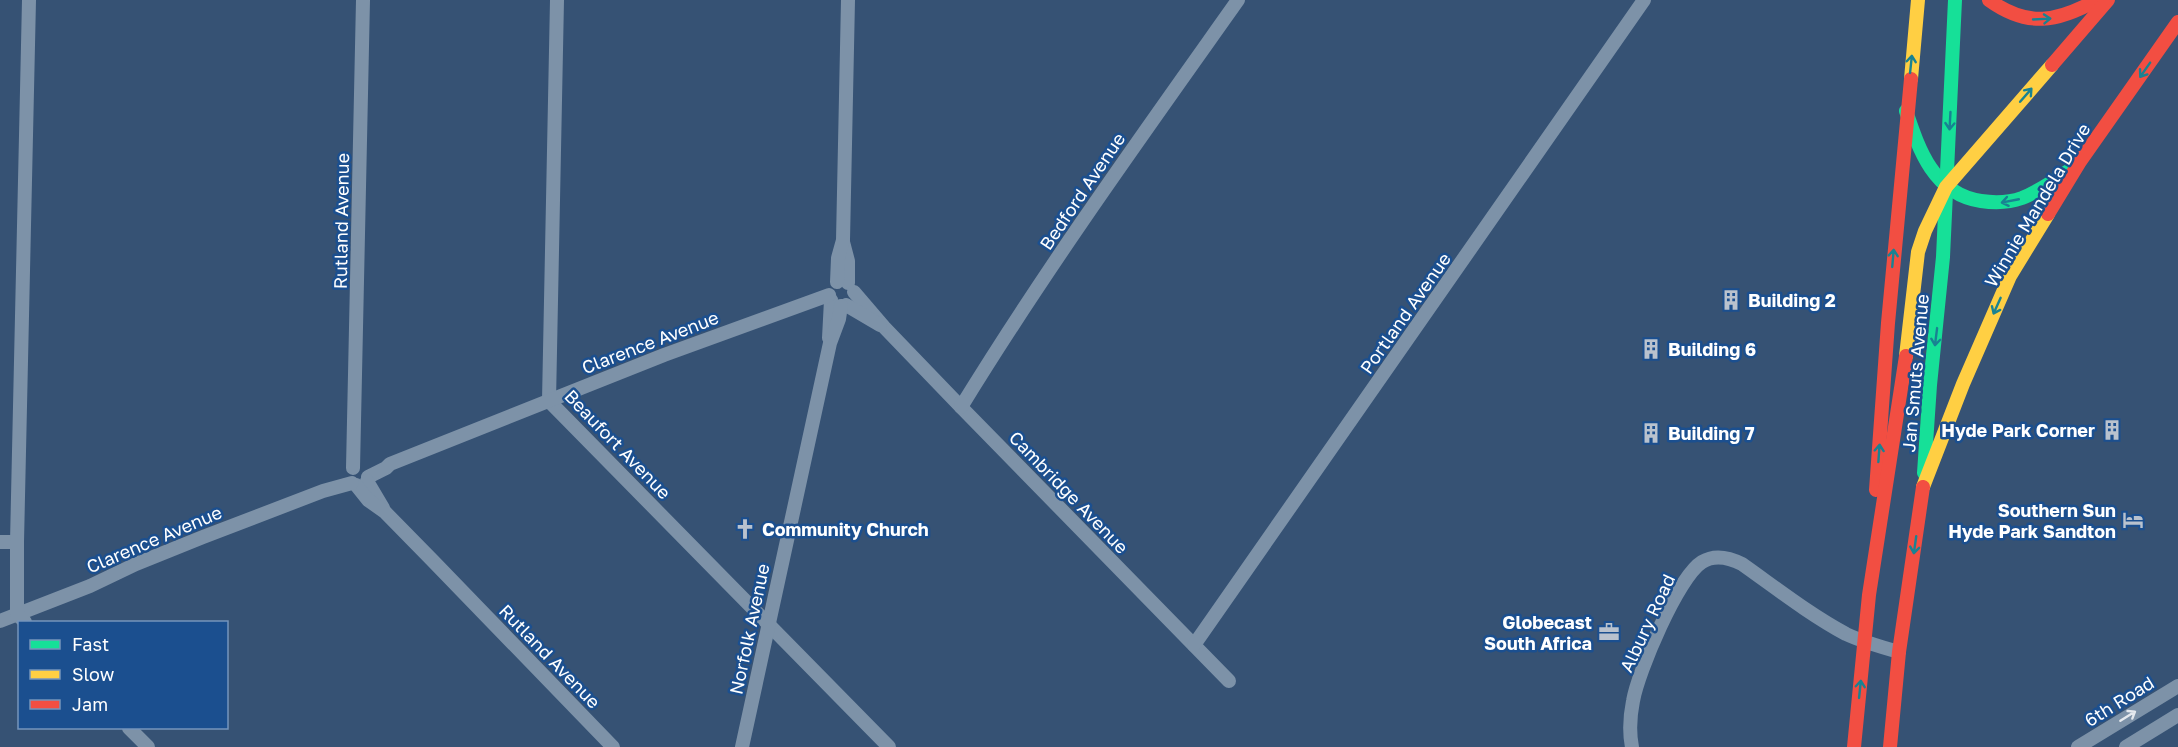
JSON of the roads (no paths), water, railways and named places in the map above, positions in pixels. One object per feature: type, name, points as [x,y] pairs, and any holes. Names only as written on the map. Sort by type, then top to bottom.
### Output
[{"type":"main road","name":"Jan Smuts Avenue","points":[[1854,747],[1869,595],[1906,111],[1918,0]]},
{"type":"main road","name":"Jan Smuts Avenue","points":[[1890,747],[1899,652],[1923,487],[1943,256],[1955,0]]},
{"type":"main road","points":[[1989,0],[2003,11],[2038,20],[2060,18],[2097,0]]},
{"type":"main road","points":[[1869,595],[1903,381],[1918,252],[1936,205],[1946,187],[2108,0]]},
{"type":"main road","name":"Winnie Mandela Drive","points":[[1923,487],[1963,384],[2010,276],[2079,164],[2178,22]]},
{"type":"main road","points":[[1906,111],[1922,155],[1930,168],[1946,187],[1973,199],[2004,202],[2033,193],[2079,164]]},
{"type":"main road","points":[[1880,747],[1891,726]]},
{"type":"street","points":[[21,618],[16,542],[29,0]]},
{"type":"street","name":"Rutland Avenue","points":[[363,0],[354,443],[360,456],[359,476],[368,500],[385,512],[613,747]]},
{"type":"street","name":"Beaufort Avenue","points":[[557,0],[549,401],[889,747]]},
{"type":"street","points":[[839,293],[838,258],[843,240],[848,0]]},
{"type":"street","name":"Bedford Avenue","points":[[961,407],[1006,334],[1148,126],[1238,0]]},
{"type":"street","name":"Portland Avenue","points":[[1194,645],[1644,0]]},
{"type":"street","name":"Clarence Avenue","points":[[0,621],[21,618],[136,564],[323,491],[334,481],[359,476],[674,351],[839,293]]},
{"type":"street","name":"Cambridge Avenue","points":[[839,293],[884,327],[1229,681]]},
{"type":"street","name":"Norfolk Avenue","points":[[742,747],[830,343],[839,319],[839,293]]},
{"type":"street","points":[[0,542],[16,542]]},
{"type":"street","name":"Albury Road","points":[[1632,747],[1630,722],[1633,699],[1641,673],[1686,579],[1696,567],[1709,559],[1732,559],[1847,634],[1899,652]]},
{"type":"street","name":"6th Road","points":[[2078,747],[2178,686]]},
{"type":"street","points":[[2126,747],[2178,715]]},
{"type":"street","points":[[130,729],[148,747]]},
{"type":"place","name":"Building 2","points":[[1731,300]]},
{"type":"place","name":"Building 6","points":[[1651,349]]},
{"type":"place","name":"Hyde Park Corner","points":[[2112,430]]},
{"type":"place","name":"Building 7","points":[[1651,433]]},
{"type":"place","name":"Southern Sun Hyde Park Sandton","points":[[2133,520]]},
{"type":"place","name":"Community Church","points":[[745,529]]},
{"type":"place","name":"Globecast South Africa","points":[[1609,632]]}]
